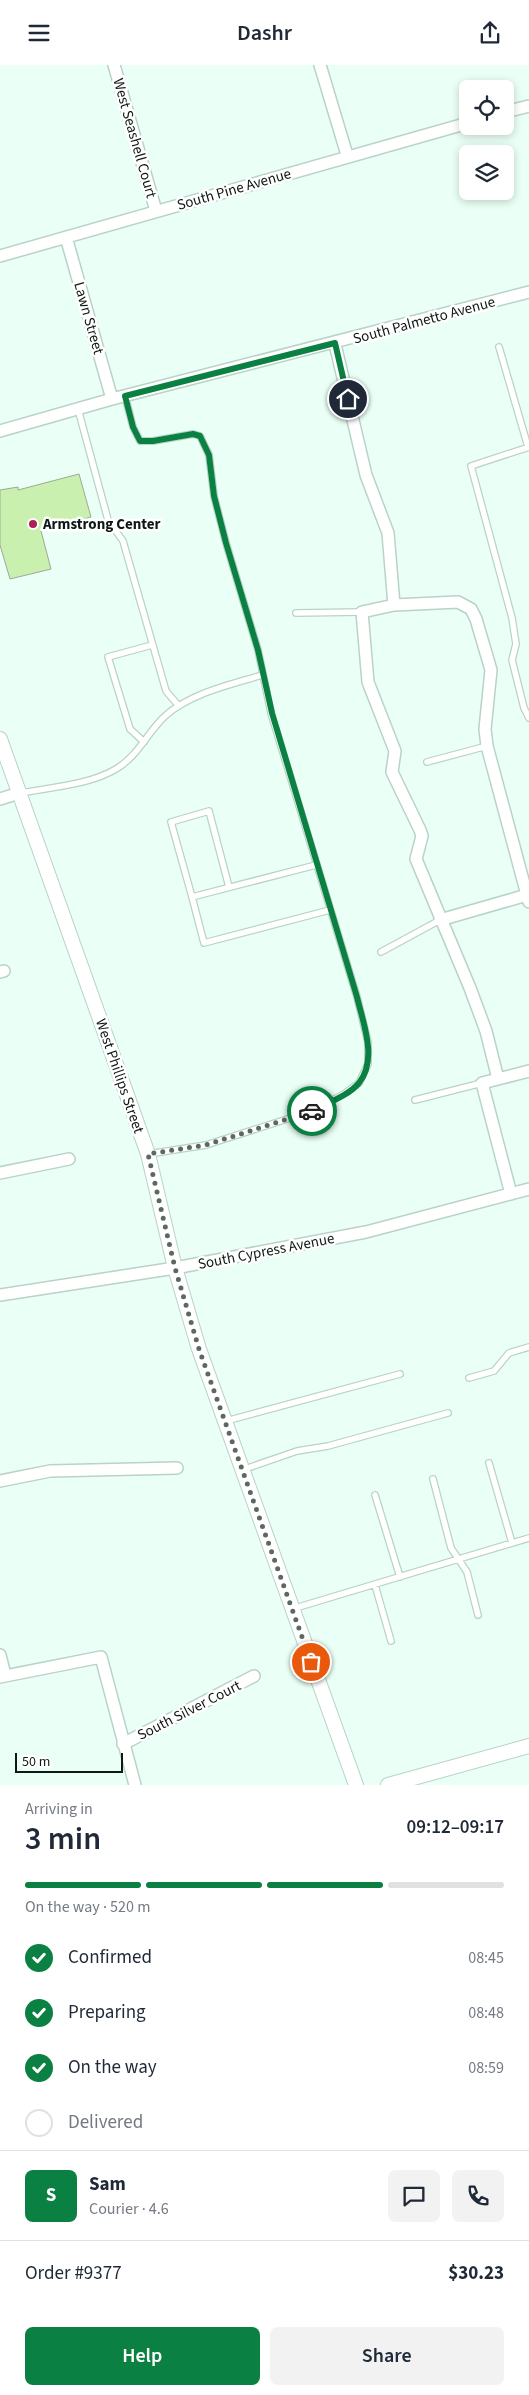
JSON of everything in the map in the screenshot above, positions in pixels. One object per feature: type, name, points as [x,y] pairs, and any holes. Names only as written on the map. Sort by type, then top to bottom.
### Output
[{"type":"street","name":"West Seashell Court","points":[[114,65],[156,211]]},
{"type":"street","points":[[320,65],[347,155]]},
{"type":"street","points":[[514,110],[529,106]]},
{"type":"street","name":"South Pine Avenue","points":[[0,256],[347,155],[459,125]]},
{"type":"street","name":"Lawn Street","points":[[66,237],[112,399]]},
{"type":"street","name":"South Palmetto Avenue","points":[[0,431],[112,399],[529,292]]},
{"type":"street","points":[[335,343],[366,475],[388,533],[394,605]]},
{"type":"street","points":[[440,920],[528,899],[487,746],[485,721],[491,670],[476,619],[471,609],[458,602],[394,605],[362,612],[368,682],[396,751],[392,772],[422,836],[416,859],[440,920],[483,1022],[498,1079]]},
{"type":"street","name":"West Phillips Street","points":[[0,739],[148,1154],[175,1268],[199,1349],[356,1785]]},
{"type":"street","points":[[0,799],[19,793]]},
{"type":"street","points":[[512,1194],[482,1083],[529,1071]]},
{"type":"street","points":[[0,1173],[69,1159]]},
{"type":"street","name":"South Cypress Avenue","points":[[0,1295],[175,1268],[366,1232],[529,1189]]},
{"type":"street","points":[[0,1481],[50,1471],[177,1468]]},
{"type":"street","points":[[0,1655],[3,1676],[101,1657],[135,1785]]},
{"type":"street","name":"South Silver Court","points":[[124,1743],[254,1676]]},
{"type":"street","points":[[388,1785],[529,1747]]},
{"type":"lane","points":[[499,347],[528,447],[471,466],[512,618],[516,644],[512,660],[524,708],[529,718]]},
{"type":"lane","points":[[125,396],[133,427],[140,441],[153,441],[193,434],[200,436],[209,455],[214,496],[258,650],[262,675],[316,865],[357,997],[368,1042],[368,1064],[359,1083],[344,1094],[312,1111],[206,1145],[148,1154]]},
{"type":"lane","points":[[78,409],[108,520],[124,541],[166,691],[178,705]]},
{"type":"lane","points":[[296,613],[362,612]]},
{"type":"lane","points":[[144,742],[130,729],[108,657],[152,645]]},
{"type":"lane","points":[[19,793],[104,776],[125,762],[164,717],[178,705],[262,675]]},
{"type":"lane","points":[[427,762],[487,746]]},
{"type":"lane","points":[[229,887],[209,811],[170,822],[204,943],[330,910]]},
{"type":"lane","points":[[192,897],[316,865]]},
{"type":"lane","points":[[381,953],[440,920]]},
{"type":"lane","points":[[415,1100],[482,1083]]},
{"type":"lane","points":[[469,1378],[494,1371],[509,1353],[529,1347]]},
{"type":"lane","points":[[225,1421],[400,1374]]},
{"type":"lane","points":[[242,1470],[297,1451],[328,1446],[448,1413]]},
{"type":"lane","points":[[489,1463],[512,1543]]},
{"type":"lane","points":[[433,1479],[451,1548],[467,1572],[478,1615]]},
{"type":"lane","points":[[375,1495],[400,1577]]},
{"type":"lane","points":[[292,1609],[529,1538]]},
{"type":"lane","points":[[375,1585],[391,1641]]},
{"type":"building","name":"Armstrong Center","points":[[79,474],[91,517],[41,531],[51,569],[10,579],[0,545],[0,490],[18,487],[18,490]]},
{"type":"way so far","points":[[311,1662],[199,1349],[175,1268],[148,1154],[206,1145],[312,1111]]},
{"type":"place","name":"Armstrong Center","points":[[33,524]]},
{"type":"route","points":[[312,1111],[344,1094],[359,1083],[368,1064],[368,1042],[357,997],[272,713],[262,675],[258,650],[214,496],[209,455],[200,436],[193,434],[153,441],[140,441],[133,427],[125,396],[335,343],[348,399]]}]
